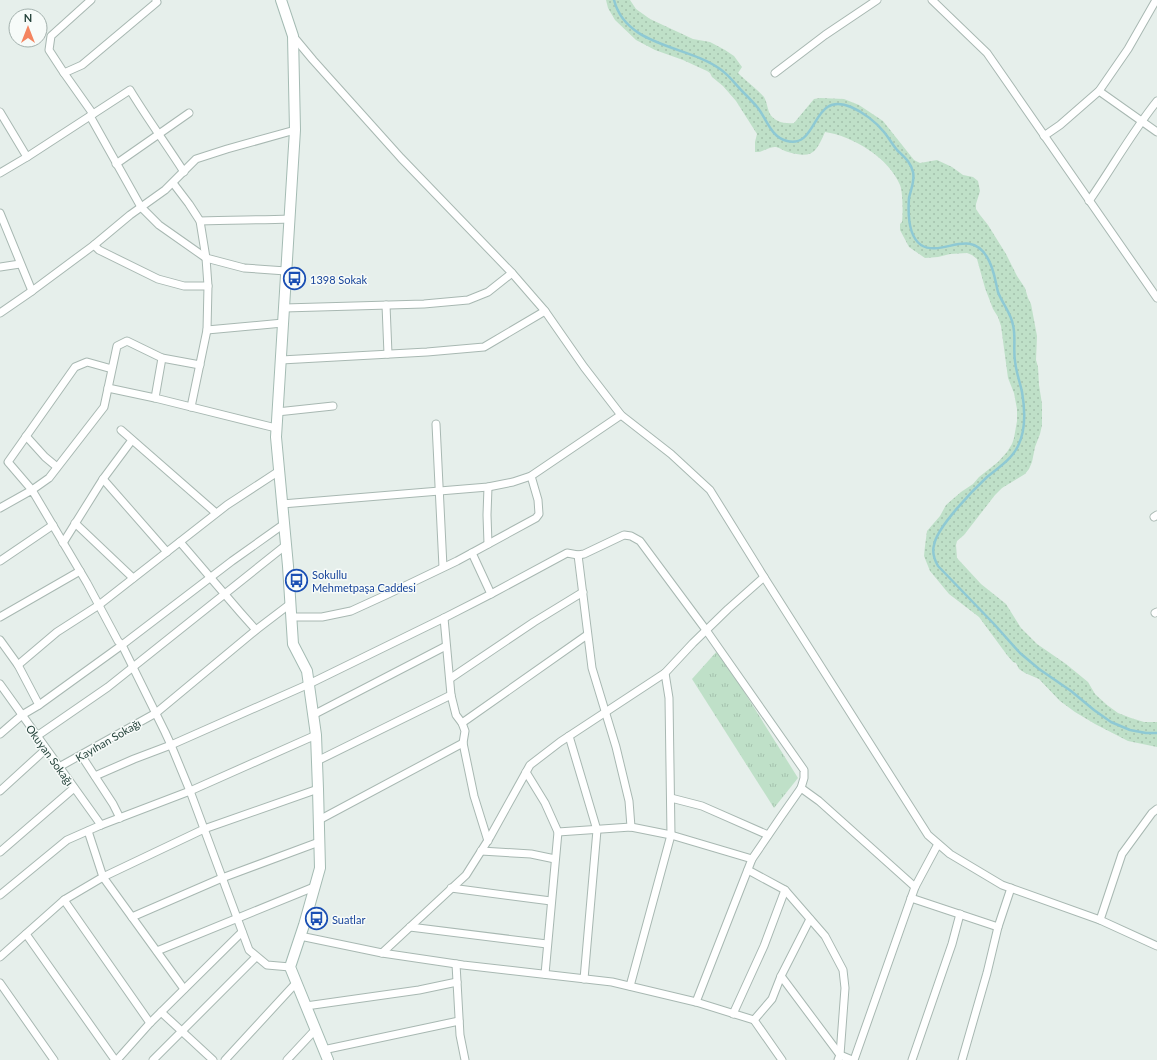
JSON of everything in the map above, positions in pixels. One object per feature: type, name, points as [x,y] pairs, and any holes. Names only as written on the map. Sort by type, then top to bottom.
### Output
[{"type":"street","points":[[91,0],[51,36],[49,50],[92,115],[116,164],[141,207],[159,224],[206,258],[244,268],[286,272]]},
{"type":"street","points":[[64,73],[82,65],[157,2],[156,0]]},
{"type":"street","points":[[281,0],[293,36],[295,130],[276,437],[293,644],[307,671],[316,735],[320,868],[290,967],[328,1060]]},
{"type":"street","points":[[775,73],[826,35],[877,0]]},
{"type":"street","points":[[932,0],[987,53],[1157,298]]},
{"type":"street","points":[[1044,136],[1060,125],[1099,91],[1128,49],[1155,0]]},
{"type":"street","points":[[293,36],[401,158],[512,273],[545,311],[584,367],[621,415],[671,454],[710,490],[928,835],[950,854],[1002,884],[1100,920],[1157,946]]},
{"type":"street","points":[[0,173],[130,90],[152,126],[184,172]]},
{"type":"street","points":[[1099,91],[1157,132]]},
{"type":"street","points":[[1089,201],[1106,178],[1141,121],[1157,101]]},
{"type":"street","points":[[0,112],[27,157]]},
{"type":"street","points":[[116,164],[189,113]]},
{"type":"street","points":[[0,313],[94,246],[130,215],[165,190],[196,159],[295,130]]},
{"type":"street","points":[[173,183],[200,221],[206,258],[208,286],[207,330],[191,407]]},
{"type":"street","points":[[0,213],[32,291]]},
{"type":"street","points":[[200,221],[255,221],[290,219]]},
{"type":"street","points":[[94,246],[99,250],[158,279],[184,286],[208,286]]},
{"type":"street","points":[[0,267],[20,264]]},
{"type":"street","points":[[284,308],[386,306],[468,300],[488,292],[512,273]]},
{"type":"street","points":[[386,306],[388,354]]},
{"type":"street","points":[[281,360],[427,352],[484,347],[545,311]]},
{"type":"street","points":[[207,330],[283,323]]},
{"type":"street","points":[[0,508],[32,490],[49,478],[104,407],[117,346],[127,341],[162,358],[200,365]]},
{"type":"street","points":[[155,398],[162,358]]},
{"type":"street","points":[[112,369],[87,362],[75,367],[8,462],[32,490],[53,525],[122,646],[156,713],[190,791],[249,950],[267,965],[290,967]]},
{"type":"street","points":[[108,388],[276,428]]},
{"type":"street","points":[[277,412],[333,406]]},
{"type":"street","points":[[282,504],[488,487],[513,482],[531,476],[621,415]]},
{"type":"street","points":[[436,424],[443,567]]},
{"type":"street","points":[[121,430],[216,513]]},
{"type":"street","points":[[26,436],[45,457],[57,467]]},
{"type":"street","points":[[63,543],[103,479],[132,440]]},
{"type":"street","points":[[18,665],[57,632],[98,605],[227,504],[279,471]]},
{"type":"street","points":[[291,617],[322,617],[351,611],[386,596],[472,553],[536,518],[539,514],[538,500],[531,476]]},
{"type":"street","points":[[103,479],[167,552]]},
{"type":"street","points":[[488,487],[488,544]]},
{"type":"street","points":[[75,523],[133,578]]},
{"type":"street","points":[[0,734],[22,715],[122,646],[232,561],[284,524]]},
{"type":"street","points":[[0,560],[53,525]]},
{"type":"street","points":[[95,776],[171,745],[309,684],[444,618],[567,553],[578,555],[584,554],[624,535],[636,538],[640,541],[706,630],[804,770],[804,778],[801,788],[752,859],[696,1002]]},
{"type":"street","points":[[180,542],[256,630]]},
{"type":"street","points":[[37,736],[108,687],[286,545]]},
{"type":"street","points":[[472,553],[484,576],[491,594]]},
{"type":"street","points":[[578,555],[592,668],[616,747],[629,802],[631,827]]},
{"type":"street","points":[[0,617],[80,572]]},
{"type":"street","points":[[382,953],[466,874],[488,841],[530,765],[569,736],[665,673],[693,642],[764,577]]},
{"type":"street","points":[[451,678],[534,622],[583,592]]},
{"type":"street","name":"Kayıhan Sokağı","points":[[60,767],[156,713],[256,630],[290,604]]},
{"type":"street","points":[[444,618],[446,646],[451,678],[451,695],[456,715],[462,722],[465,731],[463,743],[476,802],[488,841]]},
{"type":"street","points":[[462,722],[587,635]]},
{"type":"street","points":[[0,640],[18,665],[38,705]]},
{"type":"street","points":[[313,715],[446,646]]},
{"type":"street","points":[[630,986],[671,835],[669,698],[665,673]]},
{"type":"street","name":"Okuyan Sokağı","points":[[0,684],[101,825]]},
{"type":"street","points":[[317,761],[451,695]]},
{"type":"street","points":[[0,895],[66,840],[190,791],[316,735]]},
{"type":"street","points":[[569,736],[597,830],[584,979]]},
{"type":"street","points":[[319,820],[463,743]]},
{"type":"street","points":[[0,790],[46,749]]},
{"type":"street","points":[[81,755],[114,804],[120,818]]},
{"type":"street","points":[[526,772],[545,803],[558,832],[544,974]]},
{"type":"street","points":[[0,852],[74,788]]},
{"type":"street","points":[[801,788],[819,801],[916,887]]},
{"type":"street","points":[[0,957],[64,900],[103,877],[204,829],[318,789]]},
{"type":"street","points":[[671,798],[702,806],[768,835]]},
{"type":"street","points":[[1100,920],[1122,854],[1152,813],[1157,809]]},
{"type":"street","points":[[558,832],[631,827],[671,835],[752,859]]},
{"type":"street","points":[[88,831],[103,877],[184,989]]},
{"type":"street","points":[[132,917],[222,878],[319,842]]},
{"type":"street","points":[[780,976],[839,1057],[853,1060],[916,887],[938,844]]},
{"type":"street","points":[[481,851],[531,854],[555,859]]},
{"type":"street","points":[[748,870],[785,890],[825,936],[843,970],[845,988],[839,1057]]},
{"type":"street","points":[[157,951],[314,887]]},
{"type":"street","points":[[451,888],[551,901]]},
{"type":"street","points":[[962,1060],[988,973],[998,927],[1011,888]]},
{"type":"street","points":[[733,1014],[764,946],[785,890]]},
{"type":"street","points":[[912,898],[998,927]]},
{"type":"street","points":[[64,900],[150,1024]]},
{"type":"street","points":[[912,1060],[952,944],[960,914]]},
{"type":"street","points":[[754,1020],[772,999],[780,976],[810,919]]},
{"type":"street","points":[[410,927],[547,944]]},
{"type":"street","points":[[26,934],[116,1060],[161,1012],[242,932]]},
{"type":"street","points":[[300,936],[382,953],[456,964],[612,982],[696,1002],[754,1020],[782,1060]]},
{"type":"street","points":[[153,1060],[256,957]]},
{"type":"street","points":[[456,964],[460,1035],[465,1060]]},
{"type":"street","points":[[225,1060],[296,982]]},
{"type":"street","points":[[306,1006],[419,990],[457,982]]},
{"type":"street","points":[[0,983],[54,1060]]},
{"type":"street","points":[[161,1012],[213,1060]]},
{"type":"street","points":[[323,1050],[459,1021]]},
{"type":"street","points":[[286,1060],[315,1030]]},
{"type":"green space","points":[[606,0],[630,0],[636,9],[650,19],[693,39],[710,42],[734,56],[742,67],[738,73],[764,97],[769,112],[776,120],[783,123],[794,123],[814,99],[844,99],[859,105],[883,121],[914,160],[920,163],[937,160],[952,167],[963,175],[973,177],[978,181],[980,191],[976,209],[1006,254],[1025,288],[1031,304],[1037,336],[1036,360],[1042,404],[1042,425],[1029,469],[1025,474],[1002,488],[995,495],[964,535],[957,541],[957,558],[981,584],[1006,604],[1021,628],[1037,644],[1066,664],[1088,682],[1095,694],[1107,705],[1118,713],[1131,718],[1144,722],[1157,722],[1157,747],[1128,741],[1095,724],[1060,701],[1039,679],[1019,669],[1016,663],[1013,662],[1007,655],[979,617],[949,594],[930,571],[924,556],[927,531],[940,516],[946,505],[998,462],[1007,452],[1014,438],[1017,421],[1017,409],[1014,393],[1008,378],[1001,326],[985,288],[977,259],[967,253],[925,258],[909,247],[900,230],[903,208],[900,185],[895,175],[879,157],[858,143],[836,134],[825,132],[816,149],[808,154],[803,155],[786,152],[776,147],[755,152],[757,134],[736,101],[723,86],[707,71],[683,60],[655,50],[636,40],[615,20],[608,8]]},
{"type":"green space","points":[[718,650],[798,778],[774,808],[692,679]]},
{"type":"waterway","points":[[614,0],[621,15],[631,27],[644,36],[706,61],[723,71],[756,106],[773,132],[782,139],[787,141],[797,141],[805,137],[822,112],[829,106],[838,104],[851,107],[865,114],[881,128],[897,150],[911,165],[914,179],[909,198],[909,217],[911,230],[917,241],[921,245],[929,248],[938,248],[964,243],[972,244],[980,248],[987,257],[993,270],[998,292],[1013,325],[1014,352],[1024,405],[1024,426],[1021,440],[1012,455],[987,477],[948,519],[934,545],[934,558],[938,566],[1020,653],[1039,669],[1071,691],[1111,722],[1130,730],[1146,733],[1157,733]]},
{"type":"place","name":"1398 Sokak","points":[[294,279]]},
{"type":"place","name":"Sokullu Mehmetpaşa Caddesi","points":[[296,580]]},
{"type":"place","name":"Suatlar","points":[[317,919]]}]
